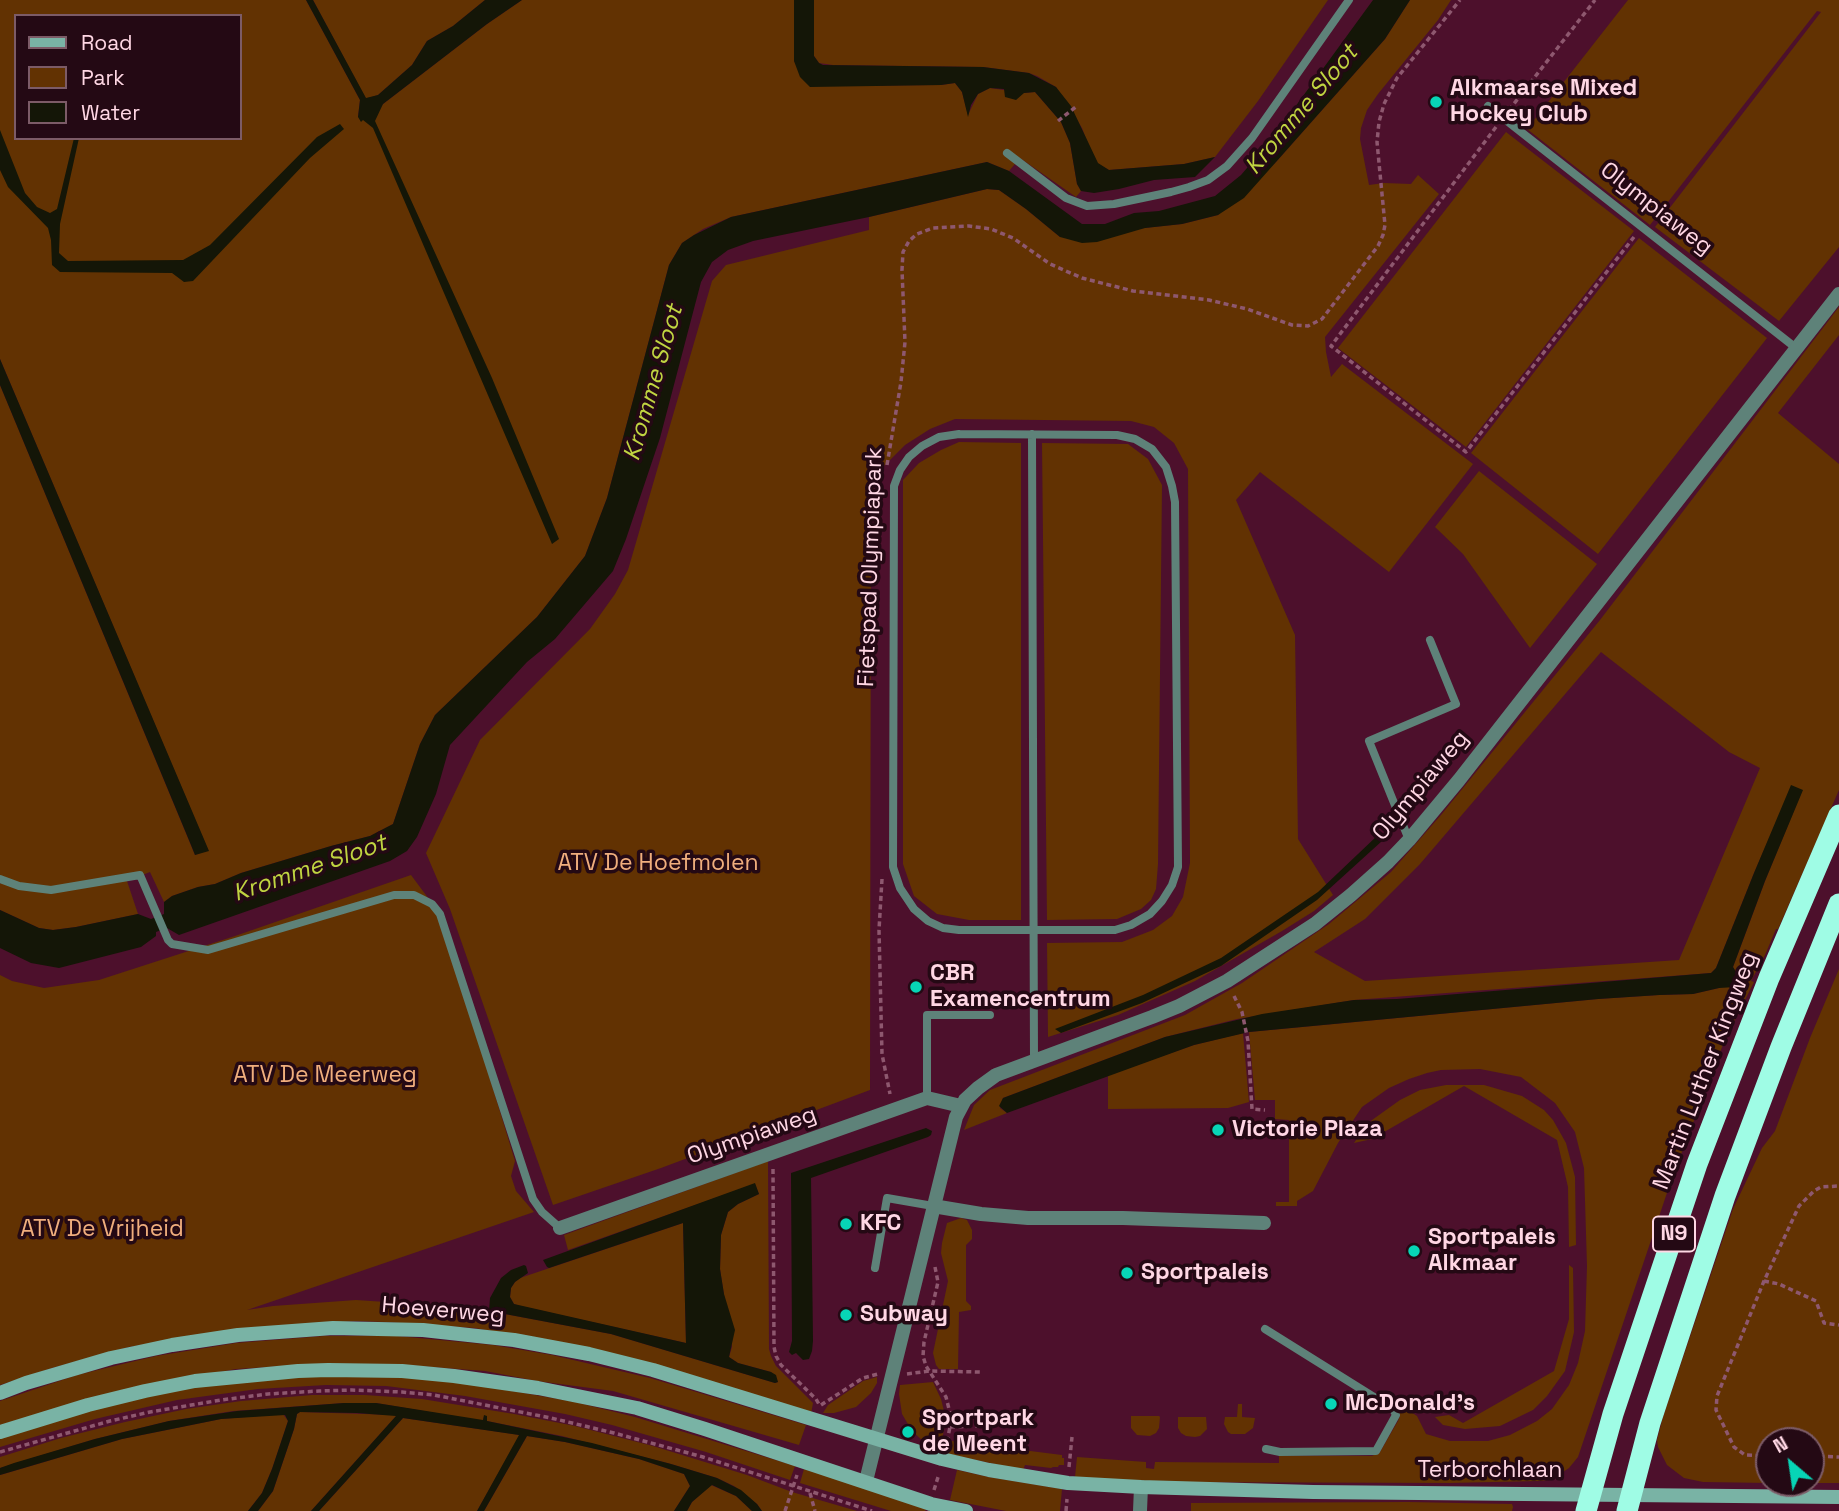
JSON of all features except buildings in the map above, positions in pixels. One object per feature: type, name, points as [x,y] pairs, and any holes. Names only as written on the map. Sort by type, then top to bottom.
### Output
[{"type":"highway","name":"Martin Luther Kingweg","points":[[1588,1503],[1613,1414],[1697,1164],[1769,978],[1839,816]]},
{"type":"highway","name":"N9","points":[[1629,1503],[1662,1383],[1725,1196],[1839,904]]},
{"type":"highway","name":"N9","points":[[1822,944],[1839,923]]},
{"type":"main road","name":"Hoeverweg","points":[[0,1393],[111,1358],[203,1340],[333,1328],[423,1330],[514,1340],[589,1354],[653,1370],[876,1440]]},
{"type":"main road","points":[[0,1432],[88,1405],[195,1381],[298,1371],[402,1371],[538,1388],[637,1408],[931,1504],[966,1511]]},
{"type":"main road","name":"Terborchlaan","points":[[876,1440],[989,1470],[1068,1483],[1588,1503],[1839,1497]]},
{"type":"street","name":"Olympiaweg","points":[[876,1440],[956,1117],[971,1094],[996,1075],[1152,1017],[1227,981],[1315,923],[1363,884],[1409,840],[1459,780],[1839,294]]},
{"type":"street","name":"Olympiaweg","points":[[559,1228],[927,1098]]},
{"type":"street","points":[[927,1098],[961,1106]]},
{"type":"street","points":[[933,1206],[1028,1218],[1264,1223]]},
{"type":"street","points":[[866,1481],[876,1440]]},
{"type":"street","points":[[1140,1487],[1140,1511]]},
{"type":"lane","points":[[1007,153],[1066,198],[1087,206],[1114,204],[1171,192],[1208,180],[1227,166],[1252,138],[1349,0]]},
{"type":"lane","name":"Olympiaweg","points":[[1488,106],[1796,348]]},
{"type":"lane","points":[[959,434],[1032,434],[1117,435],[1135,439],[1152,449],[1166,467],[1175,502],[1178,867],[1172,885],[1150,914],[1132,925],[1115,930],[943,928],[928,921],[914,909],[900,888],[893,867],[894,485],[909,457],[939,437],[959,434]]},
{"type":"lane","points":[[1032,434],[1034,1060]]},
{"type":"lane","points":[[1409,840],[1369,741],[1456,704],[1430,640]]},
{"type":"lane","points":[[0,879],[19,886],[51,890],[140,875],[165,936],[172,944],[208,950],[394,895],[414,895],[432,904],[440,914],[533,1199],[559,1228]]},
{"type":"lane","points":[[927,1098],[927,1015],[990,1016]]},
{"type":"lane","points":[[875,1268],[887,1198],[933,1206]]},
{"type":"lane","points":[[1265,1329],[1393,1409],[1396,1415],[1376,1451],[1280,1452],[1266,1449]]},
{"type":"path","name":"Fietspad Olympiapark","points":[[886,471],[905,342],[903,252],[917,234],[933,228],[968,226],[991,229],[1013,238],[1050,264],[1082,278],[1133,291],[1209,300],[1247,309],[1283,322],[1308,326],[1322,319],[1378,246],[1385,225],[1377,142],[1384,104],[1397,78],[1460,0]]},
{"type":"path","points":[[1595,0],[1331,346],[1466,452],[1642,227]]},
{"type":"path","points":[[1058,121],[1077,106]]},
{"type":"path","points":[[883,874],[879,930],[881,1054],[894,1110]]},
{"type":"path","points":[[1242,1012],[1248,1041],[1252,1109],[1265,1110]]},
{"type":"path","points":[[773,1153],[774,1347],[781,1364],[820,1406],[870,1375],[929,1371],[981,1372]]},
{"type":"path","points":[[1755,1455],[1745,1455],[1734,1447],[1716,1410],[1717,1396],[1799,1206],[1821,1187],[1839,1186]]},
{"type":"path","points":[[924,1242],[939,1282],[923,1356],[929,1371],[946,1397],[950,1427],[982,1426]]},
{"type":"path","points":[[1764,1282],[1779,1284],[1816,1301],[1824,1323],[1839,1325]]},
{"type":"path","points":[[0,1452],[110,1421],[221,1400],[319,1391],[402,1392],[434,1395],[564,1421],[703,1457],[872,1511]]},
{"type":"path","points":[[785,1511],[793,1486]]},
{"type":"path","points":[[810,1491],[815,1511]]},
{"type":"green space","points":[[0,0],[306,0],[360,100],[358,117],[372,112],[522,0],[794,0],[794,61],[810,86],[955,83],[962,92],[968,115],[978,94],[990,88],[1035,92],[1061,122],[1070,143],[1077,184],[1081,191],[1076,197],[1020,158],[1009,171],[987,162],[731,217],[703,229],[682,243],[669,265],[607,498],[585,556],[537,617],[435,715],[420,744],[393,824],[370,836],[241,873],[215,884],[172,896],[164,902],[150,872],[127,881],[138,914],[53,930],[39,928],[0,910],[0,385],[195,855],[208,850],[0,359]]},
{"type":"green space","points":[[313,0],[485,0],[453,26],[427,41],[412,65],[378,95],[366,99]]},
{"type":"green space","points":[[814,0],[1328,0],[1258,101],[1215,157],[1184,164],[1109,170],[1098,164],[1082,128],[1056,87],[1029,73],[983,67],[819,63],[814,56]]},
{"type":"green space","name":"ATV De Hoefmolen","points":[[1410,0],[1451,0],[1367,110],[1360,139],[1369,185],[1411,184],[1418,175],[1439,194],[1325,337],[1326,352],[1331,377],[1342,364],[1473,464],[1389,572],[1260,472],[1236,500],[1295,635],[1298,839],[1333,895],[1314,911],[1282,931],[1195,981],[1118,1015],[1048,1037],[1047,943],[1122,942],[1153,930],[1172,916],[1183,897],[1190,863],[1188,469],[1174,443],[1154,427],[1131,421],[955,419],[930,429],[905,445],[884,466],[871,495],[870,1090],[553,1205],[450,909],[426,853],[480,740],[590,629],[628,570],[712,281],[726,265],[869,230],[869,217],[987,189],[999,190],[1060,237],[1182,224],[1218,215],[1276,162],[1385,39]]},
{"type":"green space","points":[[1628,0],[1839,0],[1839,247],[1779,321],[1655,227],[1821,12],[1817,11],[1650,225],[1527,129]]},
{"type":"green space","points":[[1506,132],[1634,231],[1466,447],[1338,348]]},
{"type":"green space","points":[[1639,238],[1767,338],[1598,554],[1471,453]]},
{"type":"green space","points":[[1839,307],[1839,335],[1778,413],[1839,464],[1839,790],[1778,929],[1751,981],[1754,982],[1724,1042],[1672,1178],[1578,1457],[1560,1474],[1549,1480],[1538,1481],[1147,1482],[1075,1477],[1077,1457],[1146,1462],[1146,1468],[1154,1469],[1155,1462],[1279,1463],[1279,1456],[1372,1456],[1380,1452],[1398,1421],[1400,1416],[1394,1405],[1396,1402],[1417,1416],[1426,1434],[1450,1441],[1488,1441],[1510,1435],[1537,1421],[1552,1409],[1569,1385],[1578,1363],[1585,1331],[1587,1266],[1584,1168],[1575,1132],[1555,1103],[1521,1077],[1480,1069],[1441,1070],[1409,1079],[1389,1088],[1362,1107],[1338,1143],[1313,1191],[1297,1201],[1297,1206],[1276,1206],[1276,1202],[1289,1202],[1289,1120],[1275,1119],[1275,1100],[1255,1100],[1249,1032],[1598,999],[1693,994],[1719,988],[1739,977],[1733,967],[1802,791],[1792,786],[1716,968],[1711,973],[1354,1000],[1237,1019],[1165,1037],[1003,1098],[1000,1108],[1007,1113],[964,1130],[974,1105],[990,1090],[1185,1015],[1242,983],[1329,924],[1391,872],[1600,620]],"holes":[[[1601,652],[1729,752],[1760,768],[1679,960],[1365,981],[1314,952],[1365,919],[1420,864]]]},
{"type":"green space","points":[[959,442],[1021,443],[1021,920],[969,920],[937,914],[914,896],[903,864],[903,480],[919,463]]},
{"type":"green space","points":[[1042,443],[1128,444],[1148,459],[1162,485],[1156,889],[1151,900],[1141,909],[1117,919],[1047,920]]},
{"type":"green space","points":[[1479,471],[1597,564],[1530,648],[1463,554],[1435,527]]},
{"type":"green space","points":[[411,875],[440,914],[515,1161],[511,1176],[516,1191],[534,1212],[247,1310],[356,1300],[489,1311],[611,1334],[775,1383],[778,1382],[771,1372],[738,1363],[729,1357],[732,1347],[720,1269],[721,1235],[728,1212],[759,1194],[755,1184],[568,1250],[564,1235],[768,1161],[769,1349],[776,1366],[813,1403],[811,1414],[561,1344],[475,1328],[386,1322],[356,1321],[253,1328],[195,1336],[129,1347],[0,1385],[0,975],[12,981],[44,988],[99,980]]},
{"type":"green space","points":[[1839,969],[1839,1483],[1825,1483],[1825,1427],[1755,1427],[1755,1483],[1703,1482],[1684,1478],[1667,1465],[1658,1447],[1657,1440],[1663,1417],[1733,1209],[1762,1148],[1775,1131]]},
{"type":"green space","points":[[1243,1033],[1249,1102],[1228,1108],[1108,1109],[1108,1075],[1194,1045]]},
{"type":"green space","points":[[1446,1085],[1484,1085],[1522,1096],[1544,1110],[1553,1120],[1566,1143],[1575,1177],[1576,1245],[1569,1247],[1568,1187],[1557,1140],[1464,1086],[1372,1139],[1354,1143],[1372,1120],[1400,1100],[1420,1090]]},
{"type":"green space","points":[[961,1218],[967,1220],[972,1230],[972,1239],[966,1245],[966,1301],[971,1310],[959,1312],[958,1369],[939,1369],[933,1353],[948,1281],[941,1253],[942,1243],[947,1223]]},
{"type":"green space","points":[[683,1223],[686,1343],[520,1306],[514,1304],[510,1297],[511,1288],[520,1278]]},
{"type":"green space","points":[[1569,1265],[1573,1268],[1574,1332],[1565,1371],[1547,1396],[1533,1410],[1500,1426],[1465,1429],[1443,1425],[1435,1417],[1449,1415],[1463,1423],[1554,1371],[1569,1319]]},
{"type":"green space","points":[[324,1336],[397,1336],[493,1345],[552,1355],[650,1378],[806,1425],[799,1445],[613,1391],[485,1371],[392,1364],[317,1364],[236,1369],[132,1388],[0,1425],[0,1401],[77,1375],[156,1356],[236,1343]]},
{"type":"green space","points":[[353,1374],[455,1381],[575,1402],[635,1417],[795,1466],[790,1480],[706,1452],[565,1414],[465,1396],[386,1386],[326,1385],[258,1389],[177,1400],[95,1419],[0,1447],[0,1435],[90,1409],[198,1386],[250,1379]]},
{"type":"green space","points":[[877,1377],[877,1383],[871,1393],[856,1407],[823,1413],[828,1405],[863,1381]]},
{"type":"green space","points":[[933,1382],[945,1415],[940,1449],[923,1441],[912,1431],[902,1414],[899,1394],[900,1385]]},
{"type":"green space","points":[[312,1395],[422,1399],[575,1426],[653,1446],[857,1511],[762,1511],[734,1486],[671,1464],[562,1436],[487,1421],[484,1416],[483,1421],[376,1403],[233,1411],[169,1421],[95,1439],[0,1468],[0,1457],[125,1422],[241,1401]]},
{"type":"green space","points":[[1238,1404],[1242,1404],[1242,1417],[1255,1418],[1253,1428],[1245,1434],[1231,1434],[1224,1424],[1225,1417],[1237,1417]]},
{"type":"green space","points":[[283,1414],[288,1421],[272,1469],[262,1493],[248,1511],[0,1511],[0,1475],[122,1439],[221,1419]]},
{"type":"green space","points":[[297,1414],[397,1415],[311,1511],[258,1511],[273,1491]]},
{"type":"green space","points":[[1131,1416],[1159,1416],[1159,1428],[1150,1436],[1137,1435],[1131,1428]]},
{"type":"green space","points":[[1178,1417],[1206,1417],[1207,1429],[1200,1436],[1186,1436],[1178,1428]]},
{"type":"green space","points":[[403,1418],[520,1435],[477,1511],[319,1511]]},
{"type":"green space","points":[[527,1436],[639,1459],[684,1474],[690,1486],[674,1511],[484,1511]]},
{"type":"green space","points":[[951,1441],[1062,1455],[1064,1465],[1051,1468],[1025,1465],[1023,1470],[948,1454]]},
{"type":"green space","points":[[804,1469],[927,1507],[925,1511],[891,1511],[800,1483]]},
{"type":"green space","points":[[957,1470],[1062,1489],[1060,1511],[1006,1511],[950,1500]]},
{"type":"green space","points":[[711,1485],[736,1496],[752,1511],[687,1511],[692,1502]]},
{"type":"green space","points":[[1191,1503],[1512,1504],[1513,1507],[1512,1511],[1191,1511]]},
{"type":"water","points":[[306,0],[313,0],[366,98],[378,95],[412,65],[427,41],[453,26],[485,0],[522,0],[383,104],[375,121],[492,378],[559,539],[552,544],[373,128],[363,120],[361,122],[358,117],[360,100]]},
{"type":"water","points":[[794,0],[814,0],[814,56],[823,65],[983,67],[1029,73],[1056,87],[1071,106],[1098,163],[1109,170],[1184,164],[1215,157],[1195,177],[1154,180],[1094,193],[1081,191],[1077,184],[1070,143],[1061,122],[1035,92],[1024,93],[1016,100],[1005,97],[1004,89],[990,88],[978,94],[968,117],[962,92],[955,83],[810,87],[800,77],[794,61]]},
{"type":"water","name":"Kromme Sloot","points":[[1373,0],[1410,0],[1385,39],[1244,198],[1218,215],[1082,243],[1060,237],[999,190],[987,189],[753,241],[728,250],[712,262],[701,282],[660,438],[613,571],[555,639],[527,662],[450,745],[436,794],[417,837],[407,851],[390,861],[179,935],[167,928],[156,932],[156,936],[141,947],[59,968],[31,963],[0,948],[0,910],[39,928],[53,930],[138,914],[151,919],[164,914],[164,902],[172,896],[370,836],[393,824],[420,744],[435,715],[537,617],[585,556],[607,498],[669,265],[682,243],[731,217],[987,162],[1009,171],[1082,224],[1105,224],[1134,213],[1159,211],[1215,196],[1241,175],[1271,140]]},
{"type":"water","points":[[340,124],[344,129],[310,158],[193,281],[184,282],[172,273],[60,272],[52,265],[48,228],[8,187],[0,170],[0,130],[25,193],[37,207],[50,213],[57,209],[74,140],[79,140],[60,224],[59,253],[68,261],[183,260],[210,245],[317,137]]},
{"type":"water","points":[[0,359],[209,851],[195,855],[0,385]]},
{"type":"water","points":[[1791,785],[1803,790],[1733,967],[1739,977],[1736,987],[1693,994],[1598,999],[1249,1032],[1194,1045],[1007,1113],[999,1106],[1003,1098],[1165,1037],[1262,1014],[1354,1000],[1397,999],[1711,973],[1716,968]]},
{"type":"water","points":[[1378,835],[1382,841],[1317,900],[1221,966],[1142,1003],[1061,1033],[1055,1029],[1143,995],[1221,958],[1318,892]]},
{"type":"water","points":[[926,1128],[932,1131],[928,1137],[811,1178],[812,1351],[809,1359],[803,1360],[796,1353],[792,1355],[789,1352],[792,1341],[791,1173]]},
{"type":"water","points":[[755,1183],[759,1194],[728,1212],[721,1235],[720,1269],[735,1330],[729,1357],[738,1363],[771,1372],[776,1375],[778,1382],[611,1334],[489,1311],[490,1298],[501,1278],[524,1265],[528,1273],[511,1288],[510,1297],[514,1304],[686,1343],[683,1223],[549,1268],[543,1260]]},
{"type":"water","points":[[376,1403],[483,1420],[484,1415],[487,1416],[487,1421],[592,1443],[717,1478],[741,1490],[762,1511],[752,1511],[736,1496],[712,1485],[692,1502],[687,1511],[674,1511],[690,1486],[684,1474],[639,1459],[527,1436],[484,1511],[477,1511],[519,1435],[403,1418],[319,1511],[311,1511],[396,1416],[357,1413],[297,1414],[273,1491],[258,1511],[248,1511],[262,1493],[272,1469],[288,1421],[285,1415],[221,1419],[122,1439],[0,1475],[0,1468],[14,1463],[169,1421],[237,1411]]},
{"type":"place","name":"Alkmaarse Mixed Hockey Club","points":[[1436,102]]},
{"type":"place","name":"CBR Examencentrum","points":[[916,987]]},
{"type":"place","name":"Victorie Plaza","points":[[1218,1130]]},
{"type":"place","name":"KFC","points":[[846,1224]]},
{"type":"place","name":"Sportpaleis Alkmaar","points":[[1414,1251]]},
{"type":"place","name":"Sportpaleis","points":[[1127,1273]]},
{"type":"place","name":"Subway","points":[[846,1315]]},
{"type":"place","name":"McDonald's","points":[[1331,1404]]},
{"type":"place","name":"Sportpark de Meent","points":[[908,1432]]},
{"type":"park label","name":"ATV De Meerweg","points":[[325,1076]]},
{"type":"park label","name":"ATV De Vrijheid","points":[[102,1230]]}]
